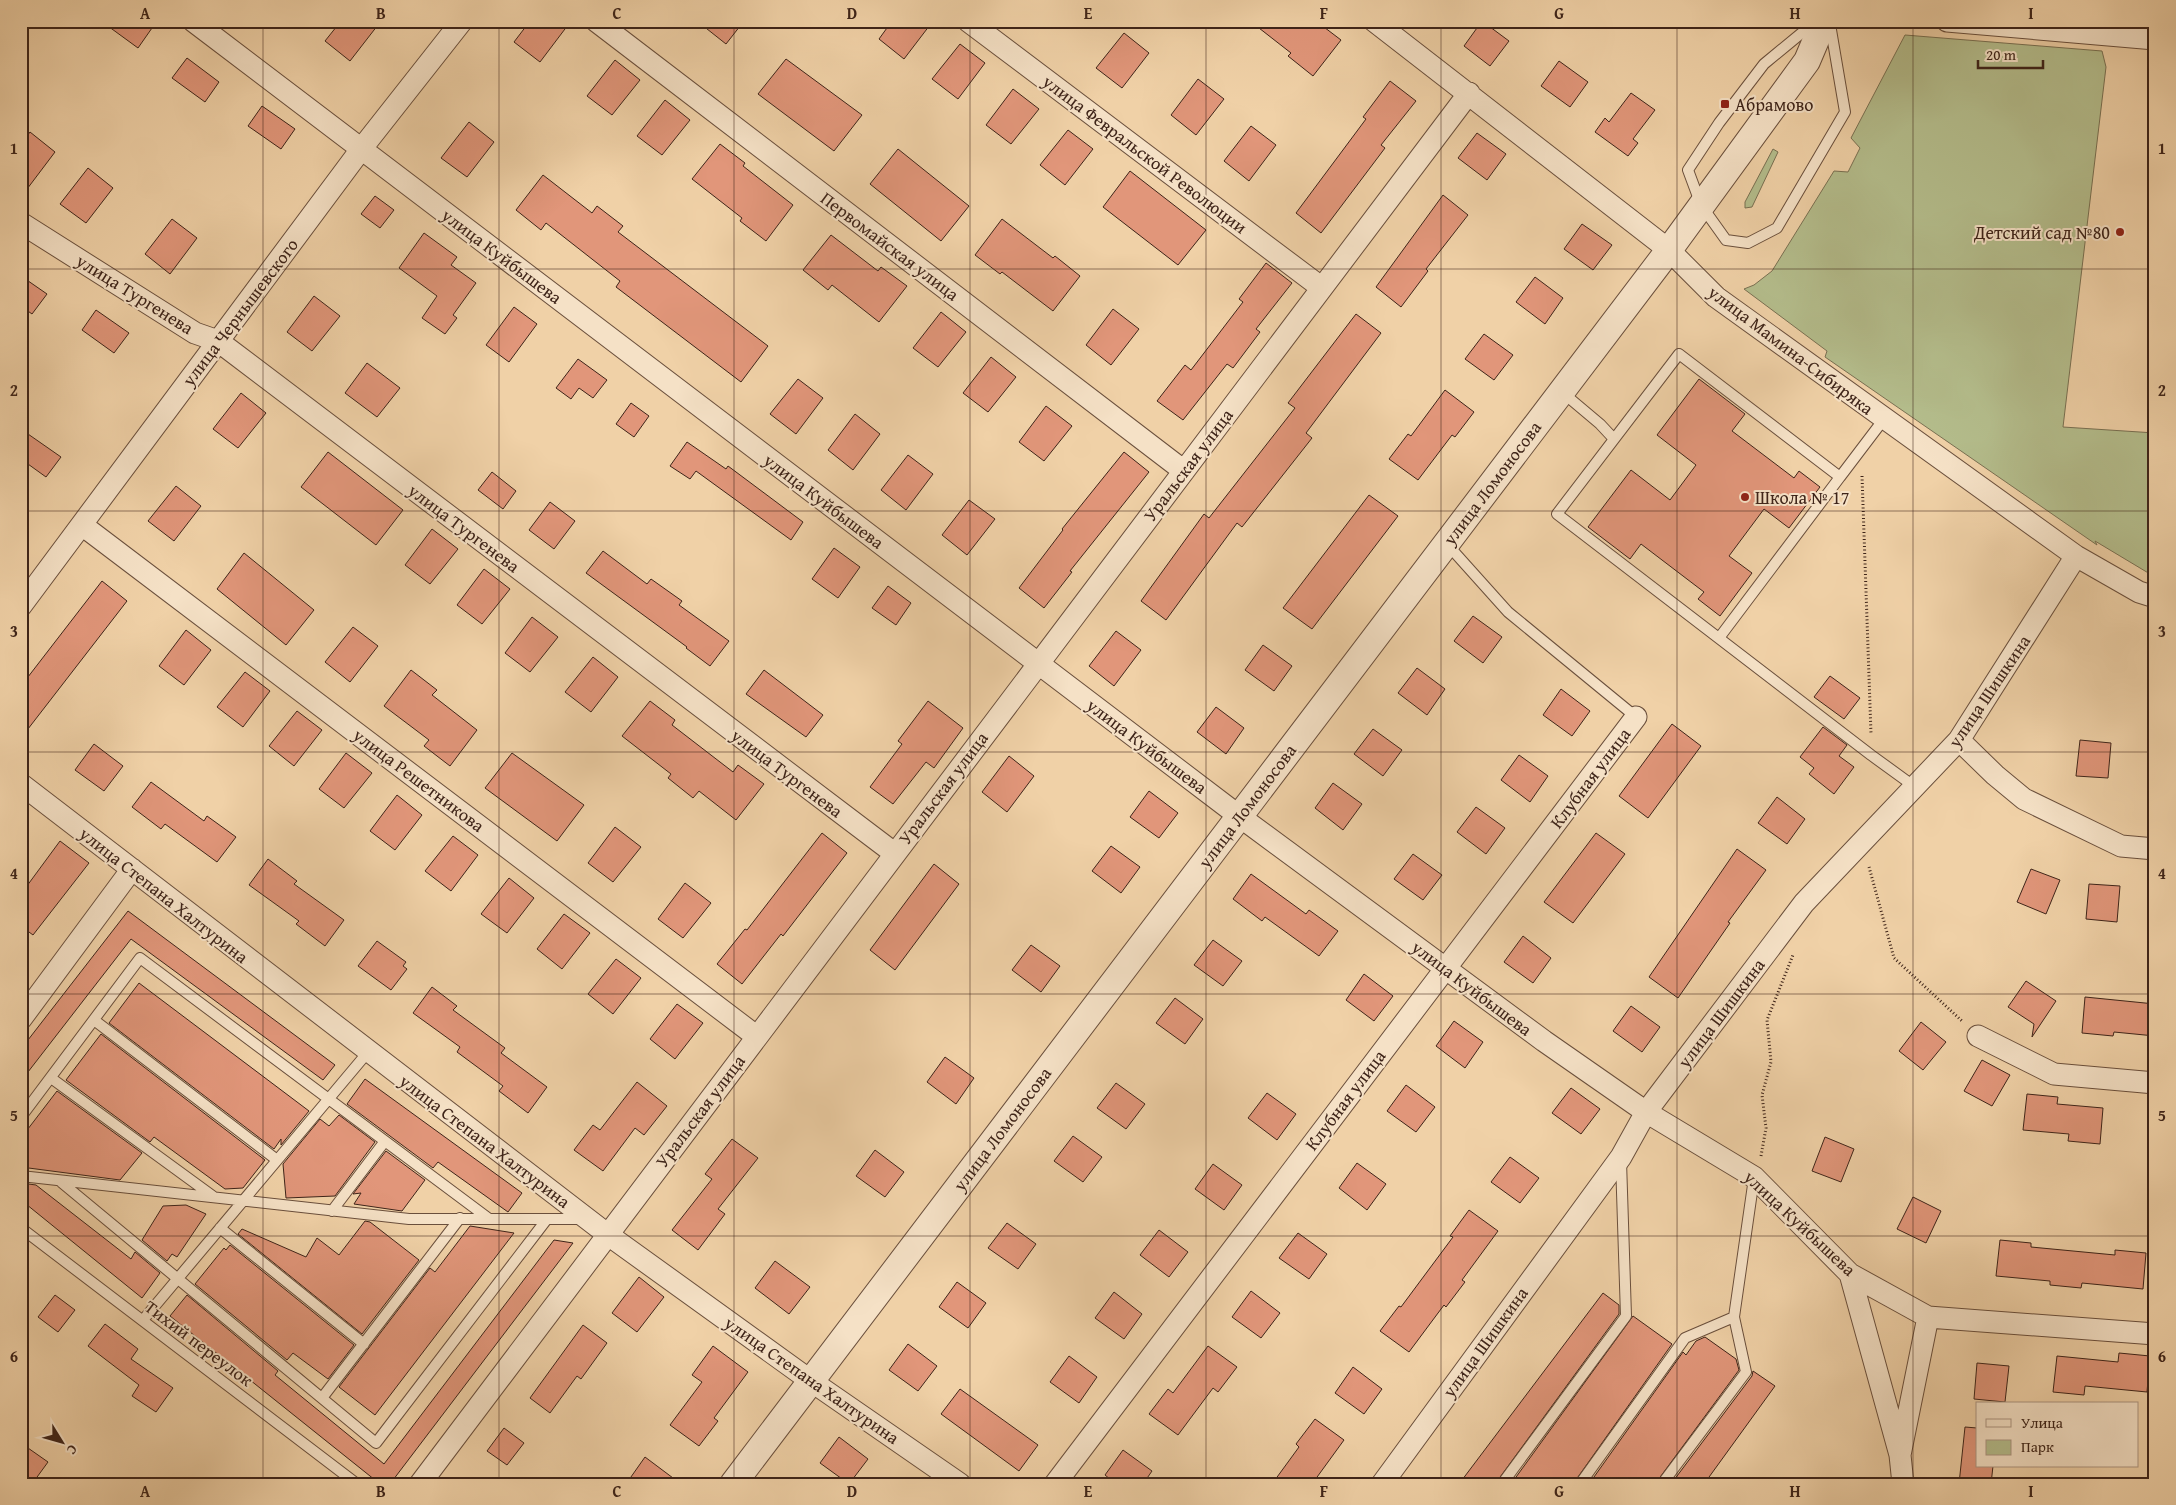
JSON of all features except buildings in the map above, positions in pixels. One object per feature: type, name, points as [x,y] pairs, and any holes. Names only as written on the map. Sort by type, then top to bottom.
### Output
[{"type":"street","name":"улица Куйбышева","points":[[193,21],[362,148],[1036,664],[1239,816],[1544,1041],[1646,1112],[1754,1177],[1850,1274],[1928,1317],[2155,1334]]},
{"type":"street","name":"улица Чернышевского","points":[[21,606],[362,148],[462,21]]},
{"type":"street","name":"Первомайская улица","points":[[596,21],[1184,470]]},
{"type":"street","name":"улица Февральской Революции","points":[[968,21],[1322,288]]},
{"type":"street","name":"улица Мамина-Сибиряка","points":[[1374,21],[1669,250],[1716,297],[2076,556],[2139,592],[2155,598]]},
{"type":"street","name":"улица Ломоносова","points":[[733,1484],[1669,250],[1758,126],[1808,61],[1824,21]]},
{"type":"street","points":[[1947,21],[2155,39]]},
{"type":"street","name":"Уральская улица","points":[[420,1484],[1036,664],[1469,93]]},
{"type":"street","name":"улица Тургенева","points":[[21,223],[195,333],[218,341],[894,854]]},
{"type":"street","name":"улица Решетникова","points":[[82,525],[756,1036]]},
{"type":"street","name":"улица Шишкина","points":[[1382,1484],[1621,1157],[1646,1112],[1804,903],[1959,740],[2076,556]]},
{"type":"street","name":"Клубная улица","points":[[1055,1484],[1445,967],[1636,718]]},
{"type":"street","points":[[1959,740],[1995,776],[2024,799],[2121,846],[2155,849]]},
{"type":"street","name":"улица Степана Халтурина","points":[[21,784],[588,1220],[810,1381],[960,1484]]},
{"type":"street","points":[[21,1018],[132,870]]},
{"type":"street","points":[[1978,1036],[2054,1074],[2155,1083]]},
{"type":"street","points":[[1850,1274],[1900,1455],[1903,1484]]},
{"type":"street","points":[[1900,1455],[1928,1317]]},
{"type":"lane","points":[[1816,21],[1764,64],[1719,123],[1688,170],[1701,205],[1726,240],[1748,243],[1777,228],[1845,112],[1830,21]]},
{"type":"lane","points":[[1840,477],[1679,354],[1557,514],[1915,787]]},
{"type":"lane","points":[[1561,391],[1600,424],[1614,439]]},
{"type":"lane","points":[[1719,638],[1884,419]]},
{"type":"lane","points":[[1446,543],[1508,612],[1636,718]]},
{"type":"lane","points":[[21,1117],[140,958],[488,1218]]},
{"type":"lane","points":[[94,1020],[277,1160]]},
{"type":"lane","points":[[143,1320],[368,1052]]},
{"type":"lane","points":[[51,1078],[214,1197]]},
{"type":"lane","points":[[332,1211],[385,1141]]},
{"type":"lane","points":[[1502,1484],[1626,1316],[1621,1157]]},
{"type":"lane","points":[[21,1176],[61,1182],[409,1219],[588,1220]]},
{"type":"lane","points":[[1662,1484],[1746,1372],[1734,1317],[1754,1177]]},
{"type":"lane","points":[[61,1182],[376,1443],[546,1219]]},
{"type":"lane","points":[[322,1398],[460,1218]]},
{"type":"lane","name":"Тихий переулок","points":[[21,1228],[357,1484]]},
{"type":"lane","points":[[220,1228],[364,1344]]},
{"type":"lane","points":[[1580,1484],[1685,1338],[1734,1317]]},
{"type":"path","points":[[1861,450],[1872,755]]},
{"type":"path","points":[[1862,842],[1894,958],[1978,1036]]},
{"type":"path","points":[[1754,1177],[1760,1163],[1766,1128],[1762,1095],[1771,1062],[1767,1020],[1795,948]]},
{"type":"green space","points":[[1905,35],[2102,51],[2106,67],[2063,427],[2155,433],[2155,577],[2095,541],[2097,545],[1825,357],[1827,351],[1744,289],[1754,285],[1772,271],[1834,171],[1848,172],[1860,148],[1851,138]]},
{"type":"green space","points":[[1773,149],[1778,152],[1752,207],[1745,208],[1745,202]]},
{"type":"place","name":"Абрамово","points":[[1725,104]]},
{"type":"place","name":"Детский сад №80","points":[[2120,232]]},
{"type":"place","name":"Школа № 17","points":[[1745,497]]}]
